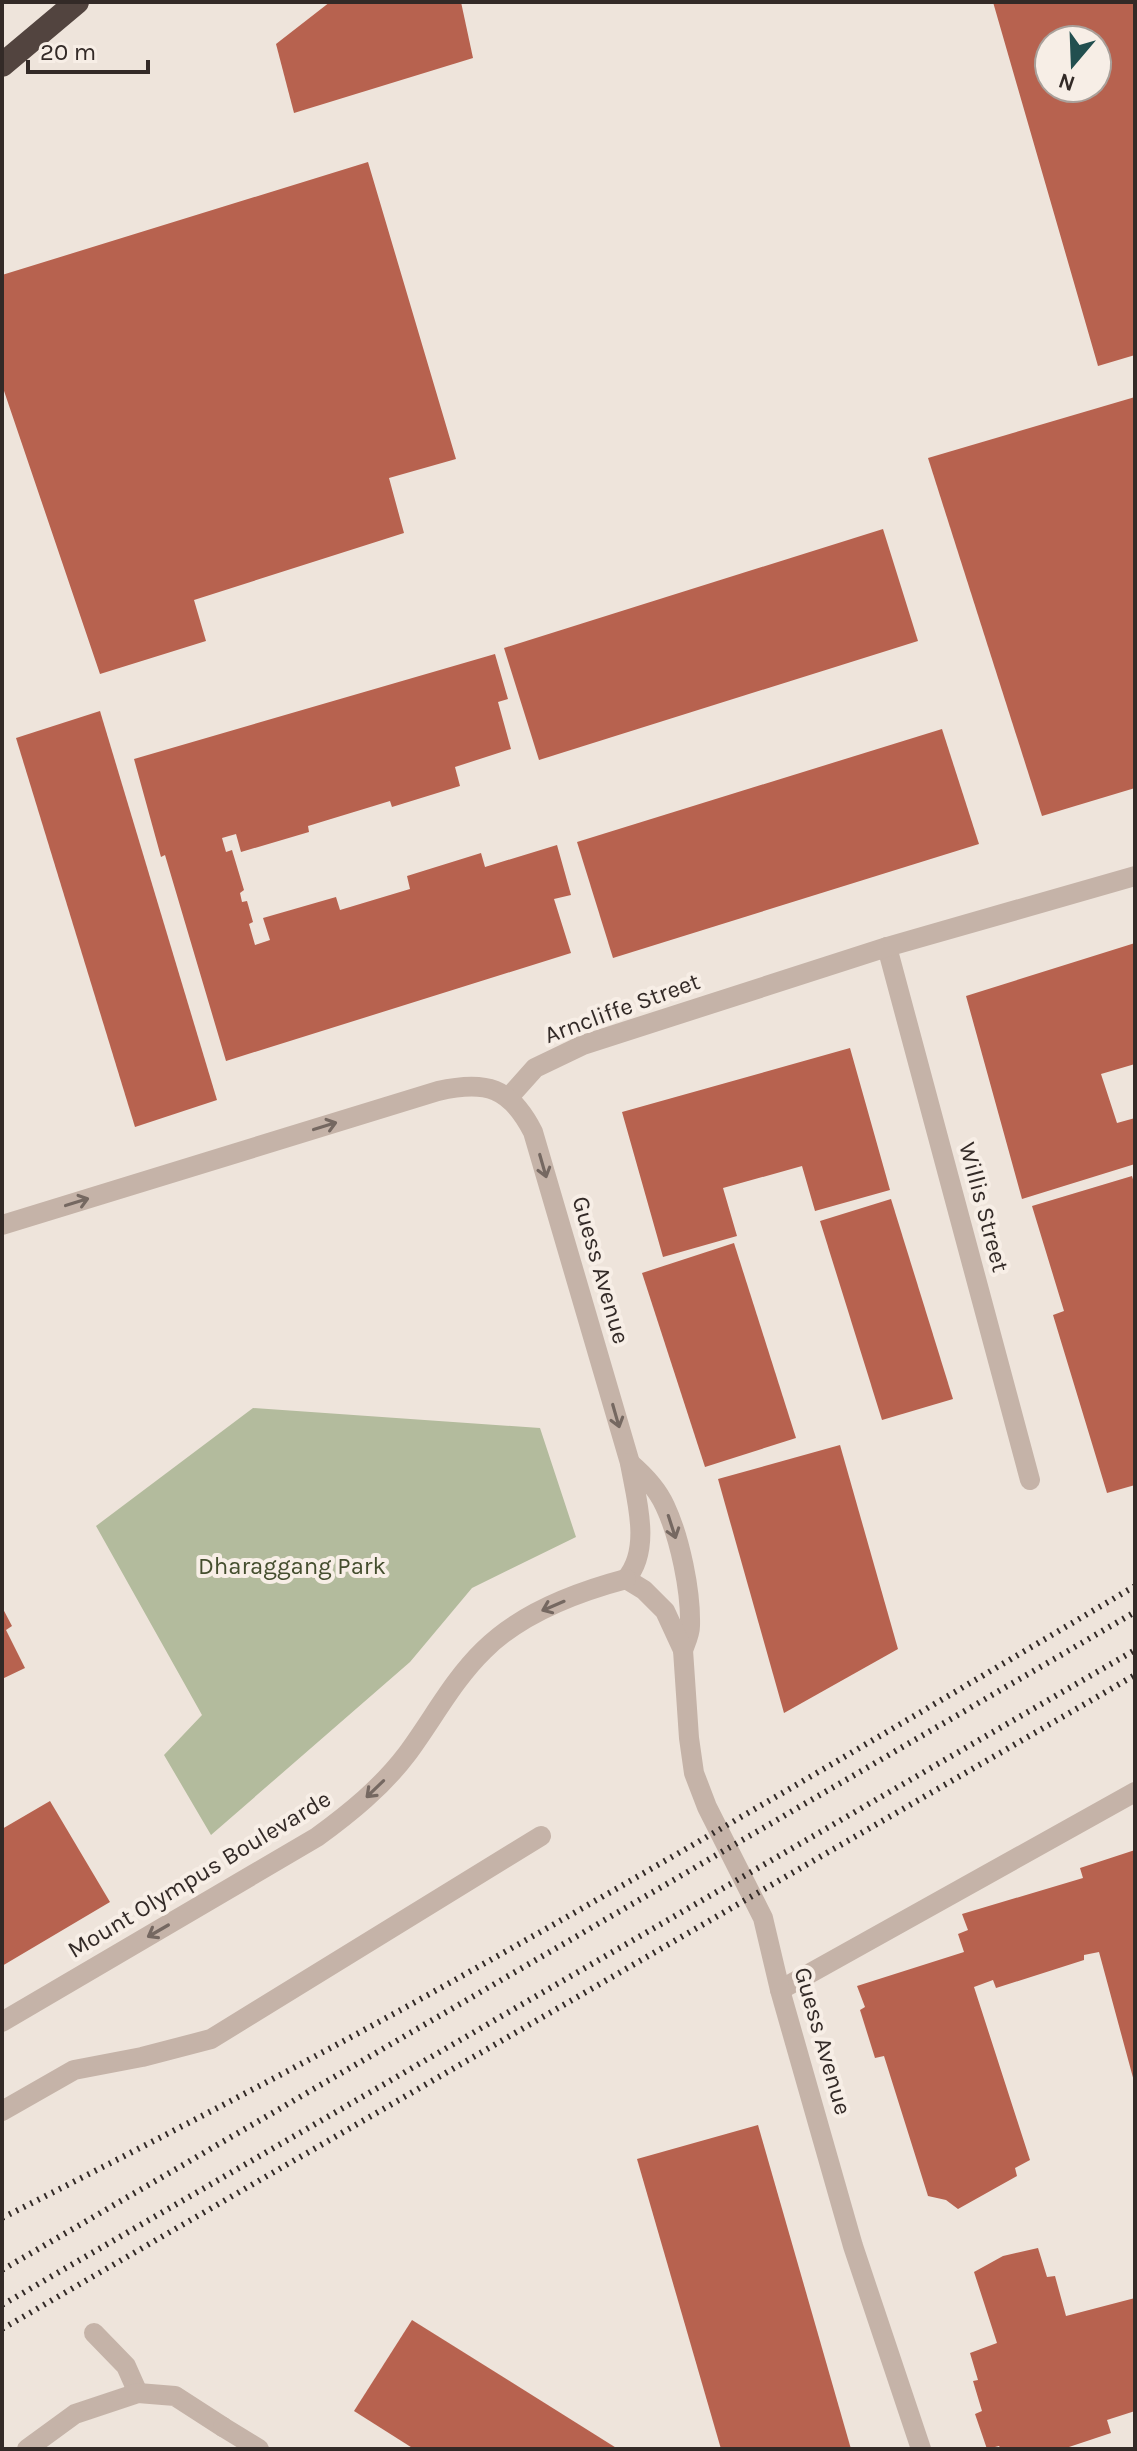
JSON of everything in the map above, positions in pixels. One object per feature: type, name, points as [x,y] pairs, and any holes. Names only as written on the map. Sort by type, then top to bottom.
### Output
[{"type":"highway","points":[[2,65],[77,2]]},
{"type":"street","name":"Arncliffe Street","points":[[509,1097],[535,1068],[583,1045],[887,947],[1135,876]]},
{"type":"street","name":"Willis Street","points":[[887,947],[1030,1480]]},
{"type":"street","points":[[2,1225],[438,1091],[470,1085],[486,1087],[509,1097]]},
{"type":"street","name":"Guess Avenue","points":[[509,1097],[525,1116],[533,1132],[630,1463],[640,1540],[632,1572],[626,1579],[644,1590],[665,1611],[683,1650],[694,1773],[707,1807],[763,1918],[780,1990],[853,2246],[921,2449]]},
{"type":"street","name":"Guess Avenue","points":[[630,1463],[648,1479],[665,1505],[679,1549],[690,1630],[683,1650]]},
{"type":"street","name":"Mount Olympus Boulevarde","points":[[2,2022],[317,1837],[352,1812],[384,1782],[467,1667],[486,1648],[511,1628],[540,1612],[597,1587],[626,1579]]},
{"type":"street","points":[[780,1990],[1135,1792]]},
{"type":"street","points":[[2,2111],[74,2070],[211,2039],[541,1836]]},
{"type":"street","points":[[94,2333],[126,2366],[138,2393]]},
{"type":"street","points":[[27,2449],[75,2414],[138,2393],[175,2396],[259,2449]]},
{"type":"green space","name":"Dharaggang Park","points":[[253,1408],[540,1428],[576,1537],[472,1588],[410,1662],[211,1835],[164,1755],[202,1715],[96,1526]]},
{"type":"building","points":[[330,2],[461,2],[473,58],[294,113],[276,44]]},
{"type":"building","points":[[993,2],[1135,2],[1135,355],[1098,366]]},
{"type":"building","points":[[368,162],[456,459],[389,478],[404,533],[194,600],[206,641],[100,674],[2,385],[2,275]]},
{"type":"building","points":[[1135,397],[1135,788],[1042,816],[928,458]]},
{"type":"building","points":[[883,529],[918,641],[539,760],[504,648]]},
{"type":"building","points":[[495,654],[508,699],[498,702],[511,749],[455,767],[460,786],[392,807],[390,801],[308,826],[309,832],[241,852],[236,834],[222,838],[226,852],[232,850],[244,890],[240,893],[242,902],[247,901],[253,922],[249,924],[255,945],[270,940],[263,918],[336,897],[340,910],[410,889],[407,876],[481,853],[485,867],[557,845],[571,895],[554,899],[571,953],[226,1061],[165,855],[161,857],[134,759]]},
{"type":"building","points":[[100,711],[217,1100],[135,1127],[16,738]]},
{"type":"building","points":[[942,729],[979,844],[613,958],[577,842]]},
{"type":"building","points":[[1135,943],[1135,1064],[1101,1074],[1117,1123],[1135,1118],[1135,1164],[1022,1199],[966,996]]},
{"type":"building","points":[[850,1048],[890,1190],[815,1211],[802,1166],[723,1188],[737,1236],[663,1257],[622,1112]]},
{"type":"building","points":[[1132,1176],[1135,1186],[1135,1485],[1107,1493],[1053,1315],[1064,1311],[1032,1206]]},
{"type":"building","points":[[891,1199],[953,1399],[882,1420],[820,1221]]},
{"type":"building","points":[[734,1243],[796,1438],[705,1467],[642,1273]]},
{"type":"building","points":[[840,1445],[898,1649],[784,1713],[718,1479]]},
{"type":"building","points":[[2,1607],[12,1626],[6,1630],[25,1668],[2,1679]]},
{"type":"building","points":[[50,1801],[110,1902],[2,1966],[2,1829]]},
{"type":"building","points":[[1135,1850],[1135,2085],[1099,1952],[1084,1955],[1084,1960],[996,1988],[993,1980],[974,1987],[1030,2160],[1015,2168],[1017,2176],[958,2209],[946,2200],[928,2196],[884,2056],[875,2058],[860,2010],[865,2007],[857,1986],[964,1952],[958,1934],[968,1930],[962,1914],[1083,1878],[1080,1868]]},
{"type":"building","points":[[758,2125],[851,2449],[721,2449],[637,2159]]},
{"type":"building","points":[[1038,2248],[1047,2277],[1055,2276],[1066,2316],[1135,2298],[1135,2411],[1107,2420],[1111,2433],[1063,2449],[1001,2449],[999,2446],[987,2449],[975,2414],[982,2411],[973,2381],[978,2380],[970,2353],[997,2343],[974,2272],[1003,2256]]},
{"type":"building","points":[[412,2320],[618,2449],[414,2449],[354,2411]]},
{"type":"railway","points":[[2,2218],[237,2098],[469,1972],[1135,1586]]},
{"type":"railway","points":[[2,2270],[1135,1612]]},
{"type":"railway","points":[[2,2305],[1135,1650]]},
{"type":"railway","points":[[2,2329],[1135,1675]]}]
